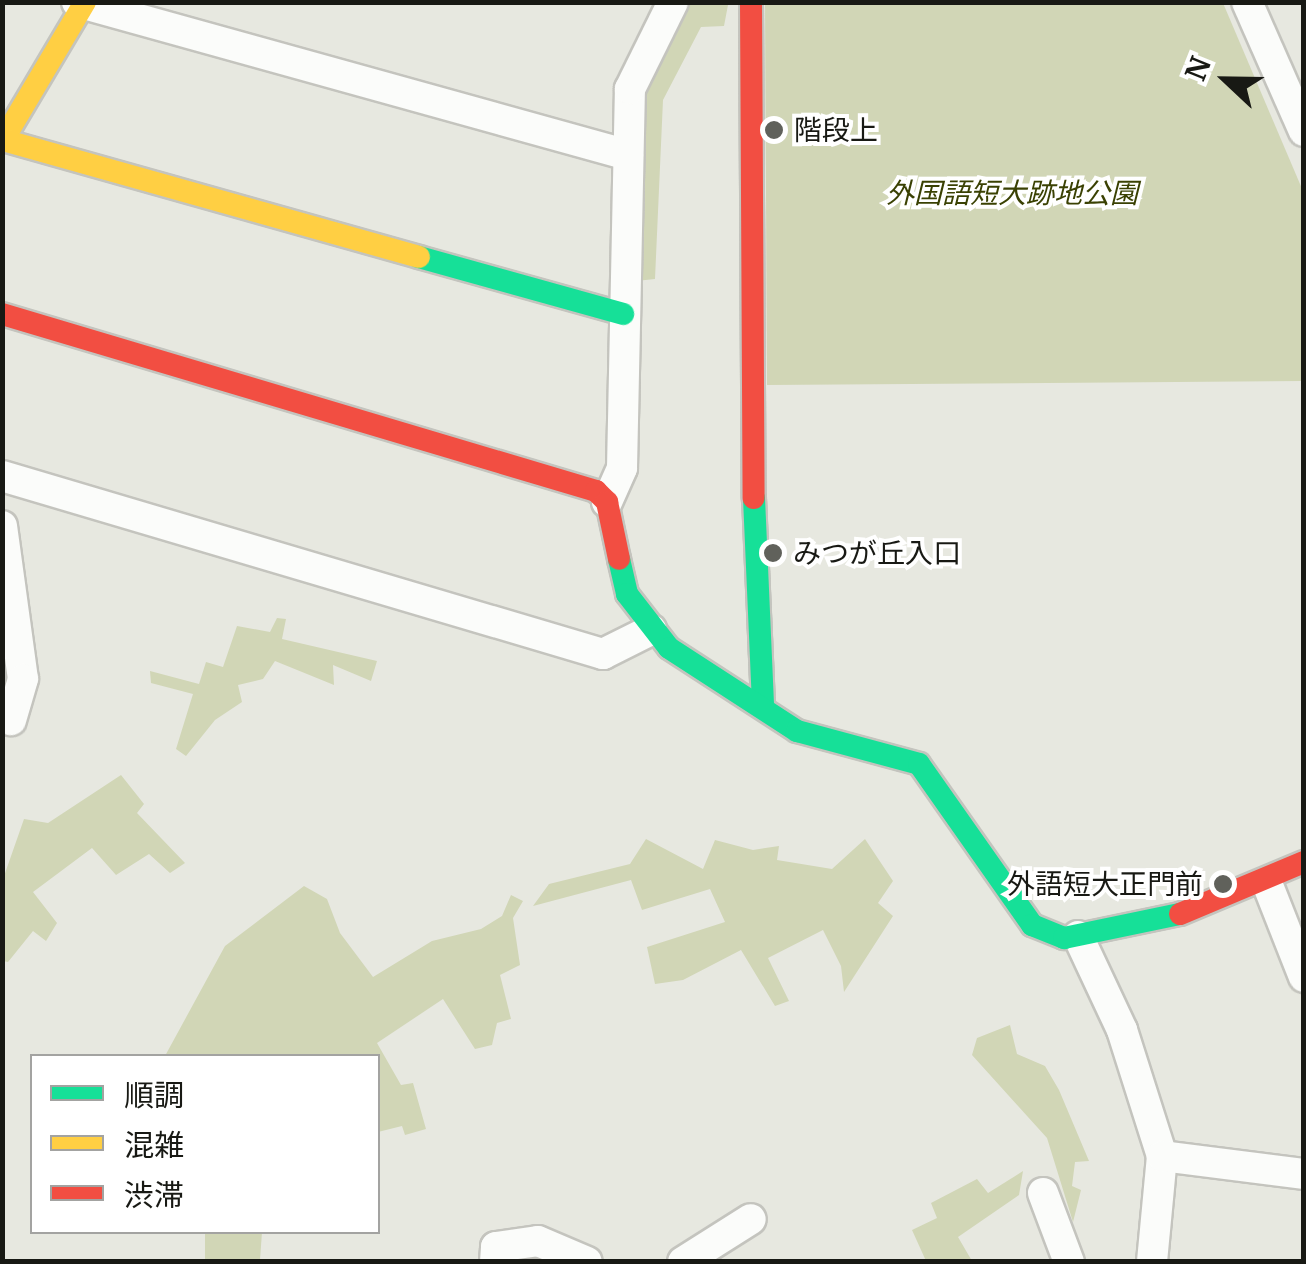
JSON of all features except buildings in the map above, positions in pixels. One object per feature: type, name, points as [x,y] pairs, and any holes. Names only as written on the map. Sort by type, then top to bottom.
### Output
[{"type":"street","points":[[672,2],[630,89],[622,468],[607,502],[627,594],[651,630],[797,732],[920,764],[1032,925],[1078,936],[1182,914],[1267,883],[1304,862]]},
{"type":"street","points":[[751,2],[754,508],[763,706]]},
{"type":"street","points":[[1247,2],[1304,132]]},
{"type":"street","points":[[623,314],[3,140],[82,3],[628,155]]},
{"type":"street","points":[[2,314],[574,480],[607,502]]},
{"type":"street","points":[[2,476],[603,654],[651,630]]},
{"type":"street","points":[[2,526],[23,679],[10,720]]},
{"type":"street","points":[[1267,883],[1304,977]]},
{"type":"street","points":[[1078,936],[1122,1030],[1162,1156],[1152,1262]]},
{"type":"street","points":[[1162,1156],[1304,1174]]},
{"type":"street","points":[[1043,1193],[1069,1262]]},
{"type":"street","points":[[684,1262],[751,1219]]},
{"type":"street","points":[[495,1262],[496,1248],[538,1241],[586,1262]]},
{"type":"green space","name":"外国語短大跡地公園","points":[[765,2],[1223,3],[1303,191],[1303,381],[767,385]]},
{"type":"green space","points":[[690,3],[728,5],[724,26],[701,27],[663,100],[655,279],[636,281],[642,89]]},
{"type":"green space","points":[[277,618],[286,619],[282,639],[377,661],[371,681],[333,665],[334,685],[275,661],[263,679],[238,685],[242,702],[215,720],[186,756],[176,749],[193,694],[151,683],[150,671],[199,684],[206,662],[223,667],[237,626],[270,632]]},
{"type":"green space","points":[[121,775],[144,804],[137,813],[185,863],[170,873],[149,854],[116,875],[92,848],[33,892],[57,923],[46,941],[33,931],[8,962],[3,961],[3,879],[24,819],[48,823]]},
{"type":"green space","points":[[646,839],[703,869],[715,840],[753,850],[779,846],[777,860],[832,869],[865,839],[893,881],[878,903],[893,916],[844,992],[841,966],[823,930],[768,958],[789,1001],[775,1006],[741,950],[683,980],[655,984],[647,947],[725,922],[710,889],[642,910],[631,880],[533,906],[549,884],[630,864]]},
{"type":"green space","points":[[304,886],[327,899],[340,933],[373,977],[432,941],[481,929],[502,916],[511,895],[523,901],[513,918],[520,965],[500,975],[511,1019],[497,1023],[492,1045],[475,1049],[443,999],[377,1043],[401,1085],[413,1083],[426,1129],[405,1135],[402,1126],[380,1132],[380,1054],[166,1054],[225,946]]},
{"type":"green space","points":[[1010,1025],[1017,1054],[1045,1066],[1059,1090],[1089,1161],[1075,1162],[1072,1186],[1081,1190],[1073,1222],[1047,1138],[972,1055],[977,1038]]},
{"type":"green space","points":[[1023,1171],[1019,1195],[958,1237],[972,1261],[926,1261],[912,1230],[937,1218],[931,1203],[977,1179],[988,1193]]},
{"type":"green space","points":[[205,1234],[262,1234],[260,1260],[205,1261]]},
{"type":"traffic: fast","points":[[419,257],[623,314]]},
{"type":"traffic: fast","points":[[754,498],[763,706]]},
{"type":"traffic: fast","points":[[619,559],[627,594],[669,648],[797,731],[919,764],[1032,925],[1064,938],[1180,914]]},
{"type":"traffic: slow","points":[[85,2],[3,140],[419,257]]},
{"type":"traffic: jam","points":[[751,2],[754,498]]},
{"type":"traffic: jam","points":[[2,314],[596,491],[607,502],[619,559]]},
{"type":"traffic: jam","points":[[1180,914],[1304,862]]},
{"type":"place","name":"階段上","points":[[774,130]]},
{"type":"place","name":"みつが丘入口","points":[[773,553]]},
{"type":"place","name":"外語短大正門前","points":[[1223,884]]}]
